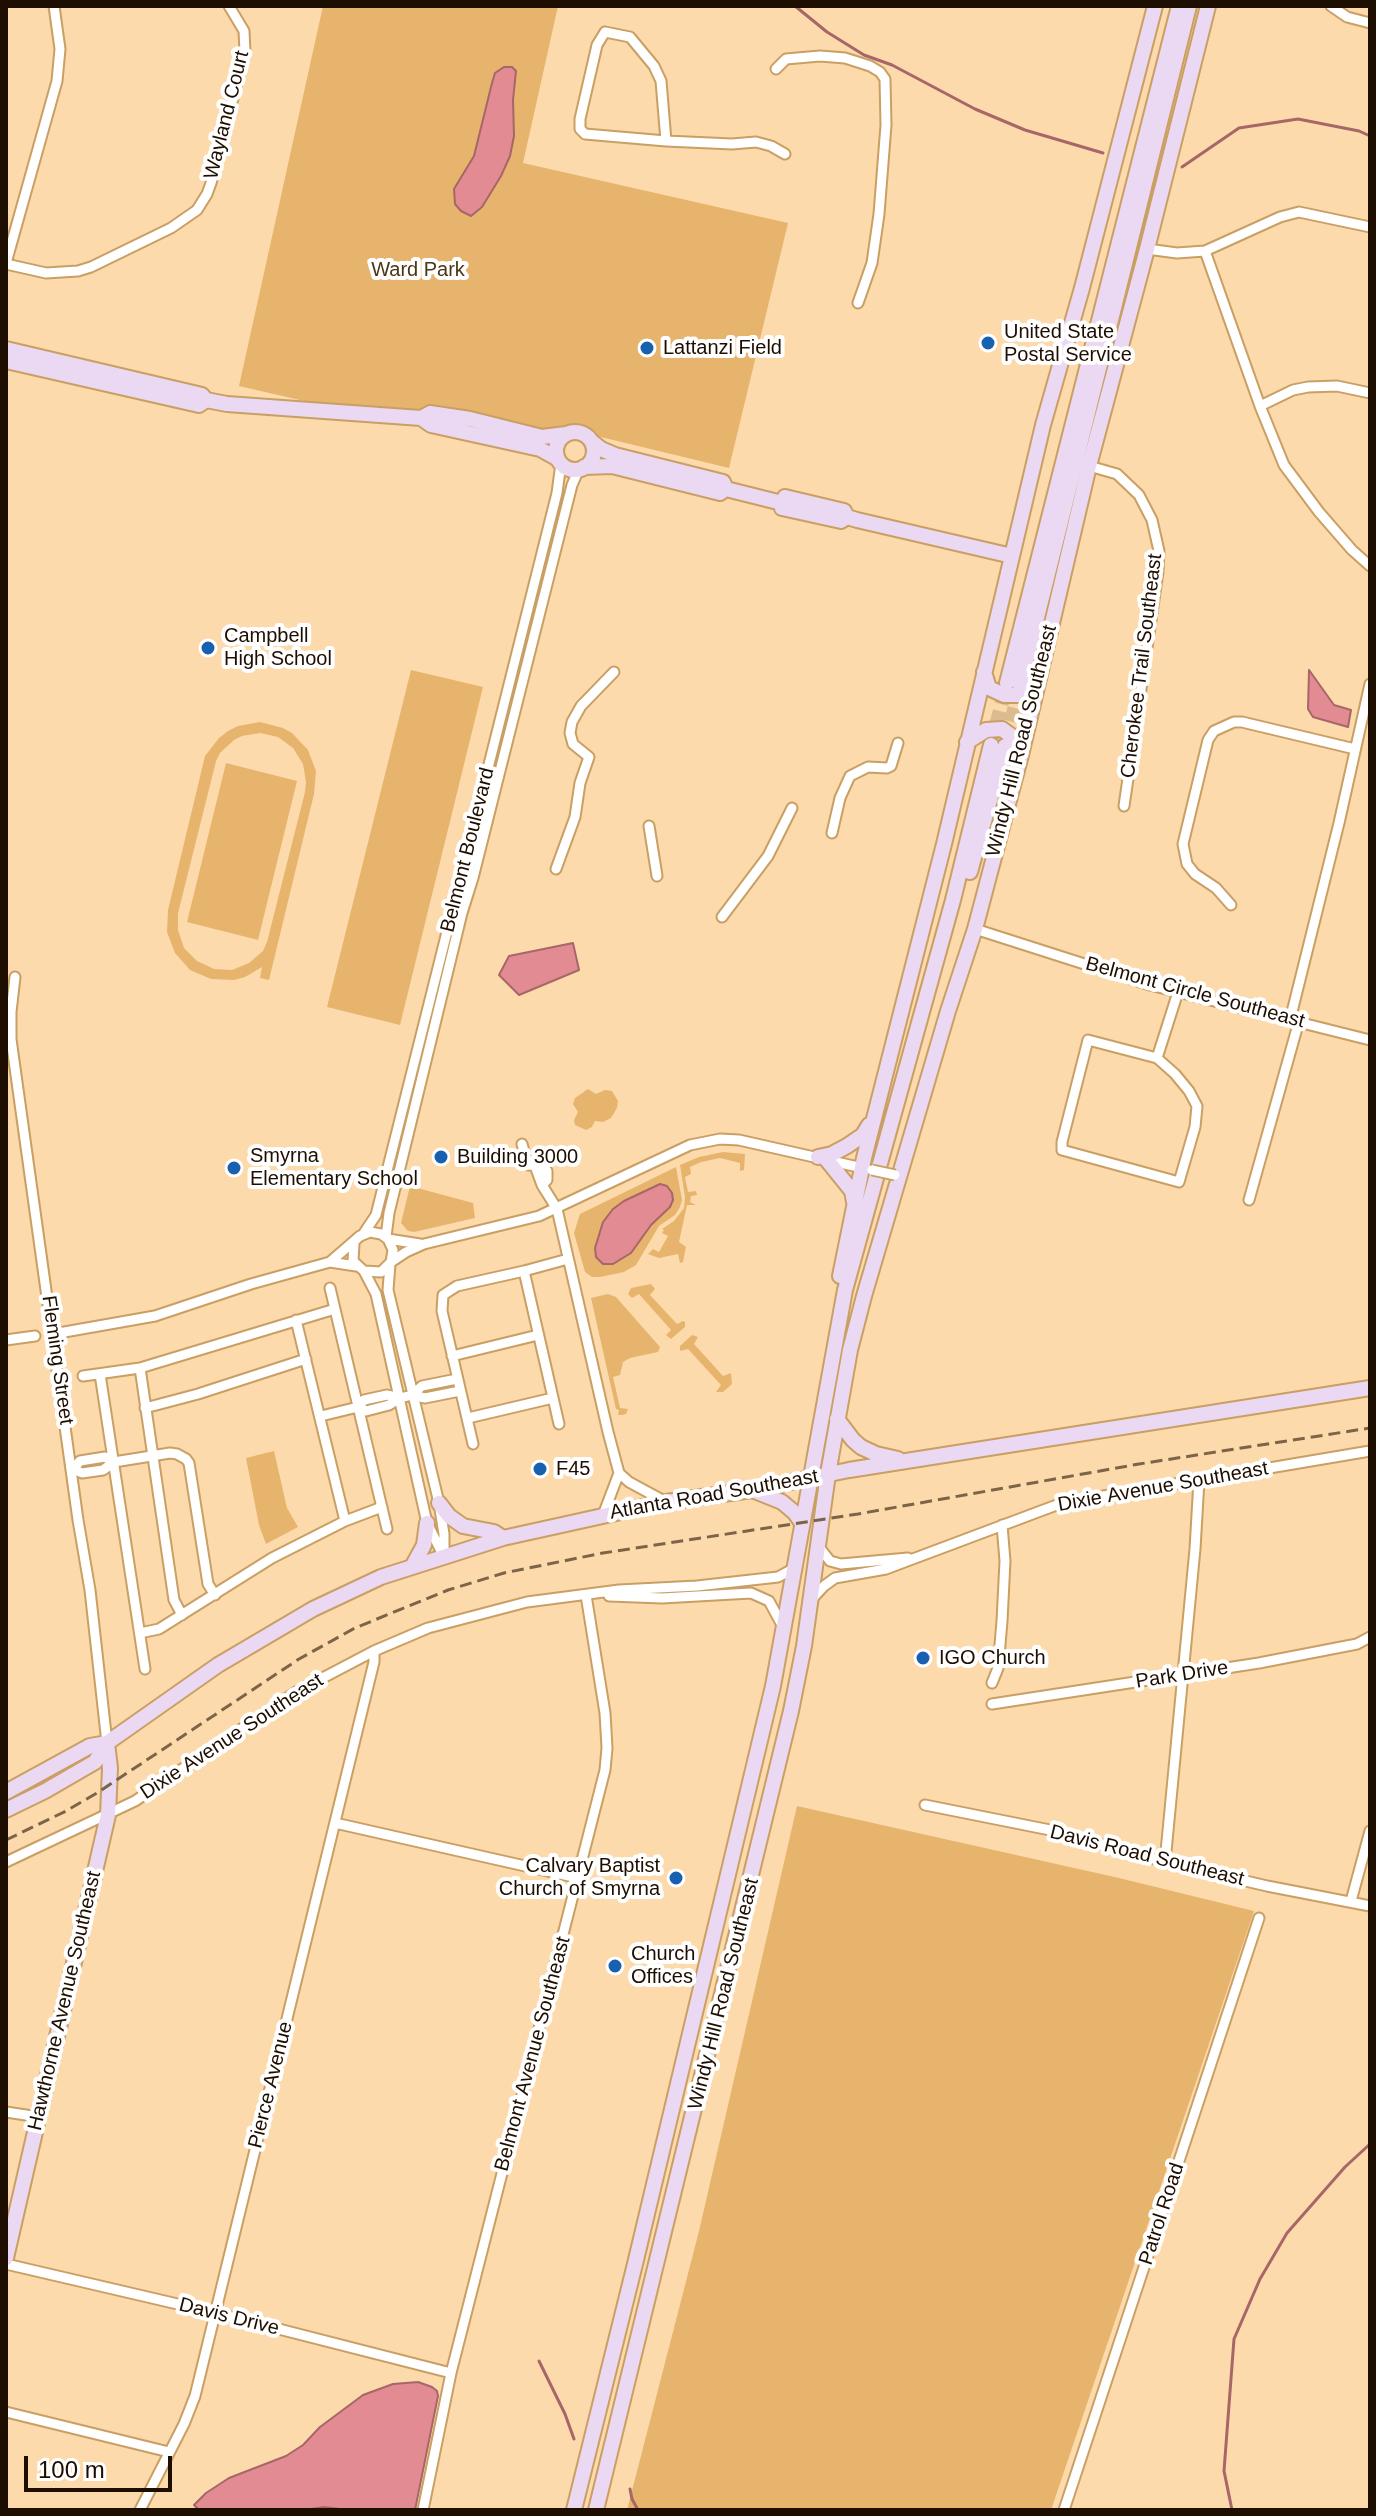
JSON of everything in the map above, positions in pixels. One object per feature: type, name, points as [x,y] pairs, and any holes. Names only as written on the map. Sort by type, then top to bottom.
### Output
[{"type":"main road","name":"Windy Hill Road Southeast","points":[[809,1478],[825,1354],[854,1204],[867,1169],[874,1118],[1043,425],[1155,6]]},
{"type":"main road","name":"Windy Hill Road Southeast","points":[[1179,6],[1014,684],[1189,6]]},
{"type":"main road","name":"Windy Hill Road Southeast","points":[[596,2510],[781,1758],[799,1676],[837,1419],[864,1296],[897,1176],[975,929],[1021,755],[1089,466],[1208,6]]},
{"type":"main road","points":[[6,349],[202,395],[206,400],[421,418],[431,425],[540,449],[570,469],[612,466],[720,493],[726,489],[782,503],[785,497],[844,511],[847,517],[1012,556]]},
{"type":"main road","points":[[6,361],[199,405],[206,400]]},
{"type":"main road","points":[[421,418],[430,413],[470,419],[542,437],[580,433],[615,455],[723,482],[726,489]]},
{"type":"main road","points":[[560,461],[557,443],[566,434]]},
{"type":"main road","points":[[582,468],[593,455],[591,441]]},
{"type":"main road","points":[[984,672],[989,688],[1004,695],[1032,690],[1038,683]]},
{"type":"main road","points":[[967,742],[986,730],[1002,729],[1017,740],[1021,755]]},
{"type":"main road","name":"Windy Hill Road Southeast","points":[[574,2510],[739,1833],[784,1631],[845,1290],[998,746],[854,1288],[832,1399],[827,1445],[828,1474]]},
{"type":"main road","points":[[854,1204],[852,1191],[822,1158],[854,1142],[863,1135],[874,1118]]},
{"type":"main road","name":"Atlanta Road Southeast","points":[[6,1810],[77,1774],[95,1762],[107,1743],[218,1665],[288,1623],[381,1577],[444,1556],[503,1538],[666,1502],[752,1490],[907,1460],[1077,1436],[1370,1388]]},
{"type":"main road","points":[[837,1419],[861,1447],[876,1454],[907,1460]]},
{"type":"main road","points":[[752,1490],[782,1502],[802,1523]]},
{"type":"main road","points":[[439,1503],[449,1516],[463,1526],[494,1532],[503,1538]]},
{"type":"main road","points":[[412,1567],[424,1545],[427,1523]]},
{"type":"main road","name":"Atlanta Road Southeast","points":[[6,1792],[90,1746],[107,1743]]},
{"type":"main road","name":"Hawthorne Avenue Southeast","points":[[6,2261],[108,1815],[110,1782],[107,1743]]},
{"type":"main road","points":[[77,1774],[110,1782]]},
{"type":"street","points":[[6,263],[57,81],[60,49],[54,6]]},
{"type":"street","name":"Wayland Court","points":[[6,263],[46,273],[78,271],[171,228],[197,210],[207,194],[245,52],[244,31],[229,6]]},
{"type":"street","points":[[1331,6],[1347,17],[1370,23]]},
{"type":"street","points":[[666,141],[661,81],[654,66],[630,37],[605,32],[597,45],[580,119],[580,129],[585,134],[666,141],[756,142],[785,154]]},
{"type":"street","points":[[776,69],[786,59],[820,56],[845,58],[870,66],[885,79],[886,125],[879,214],[872,263],[858,303]]},
{"type":"street","points":[[1147,249],[1177,253],[1205,251],[1280,217],[1299,212],[1370,227]]},
{"type":"street","points":[[1205,251],[1284,465],[1319,512],[1370,566]]},
{"type":"street","points":[[1260,406],[1293,390],[1308,387],[1337,386],[1370,393]]},
{"type":"street","name":"Belmont Boulevard","points":[[364,1233],[376,1215],[557,493],[560,461]]},
{"type":"street","name":"Cherokee Trail Southeast","points":[[1089,466],[1117,474],[1139,495],[1152,520],[1159,551],[1124,806]]},
{"type":"street","name":"Belmont Boulevard","points":[[387,1238],[389,1213],[462,913],[572,485],[582,468]]},
{"type":"street","points":[[556,869],[575,817],[580,783],[589,757],[573,744],[570,733],[572,722],[581,706],[614,672]]},
{"type":"street","points":[[1249,1200],[1294,1020],[1370,684]]},
{"type":"street","points":[[1231,905],[1187,864],[1183,844],[1208,740],[1214,731],[1234,722],[1242,722],[1355,749]]},
{"type":"street","points":[[832,833],[840,798],[850,776],[868,767],[891,766],[898,743]]},
{"type":"street","points":[[722,917],[768,856],[792,808]]},
{"type":"street","points":[[649,826],[657,876]]},
{"type":"street","name":"Belmont Circle Southeast","points":[[975,929],[1178,992],[1370,1040]]},
{"type":"street","name":"Fleming Street","points":[[15,977],[11,1039],[91,1600],[107,1743]]},
{"type":"street","points":[[1157,1058],[1178,992]]},
{"type":"street","points":[[1088,1040],[1157,1058],[1175,1074],[1197,1106],[1195,1127],[1179,1182],[1062,1150],[1088,1040]]},
{"type":"street","points":[[330,1262],[375,1273],[424,1244],[527,1220],[557,1209],[690,1145],[720,1139],[739,1140],[897,1176]]},
{"type":"street","points":[[522,1144],[528,1165],[535,1163],[547,1171],[547,1180],[542,1185],[557,1209],[619,1473],[629,1482],[666,1502]]},
{"type":"street","points":[[53,1334],[155,1316],[263,1280],[330,1262],[364,1233],[376,1232],[409,1244],[424,1244]]},
{"type":"street","points":[[387,1238],[393,1250],[388,1290],[439,1503],[444,1556]]},
{"type":"street","points":[[354,1244],[352,1255],[376,1294],[427,1523],[444,1556]]},
{"type":"street","points":[[473,1444],[442,1311],[443,1295],[457,1286],[568,1259]]},
{"type":"street","points":[[524,1271],[559,1424]]},
{"type":"street","points":[[330,1288],[387,1529]]},
{"type":"street","points":[[83,1376],[140,1368],[335,1309]]},
{"type":"street","points":[[296,1320],[345,1521]]},
{"type":"street","points":[[452,1356],[538,1335]]},
{"type":"street","points":[[6,1340],[35,1336]]},
{"type":"street","points":[[145,1408],[178,1401],[306,1359]]},
{"type":"street","points":[[140,1368],[174,1600],[182,1615]]},
{"type":"street","points":[[100,1374],[145,1669]]},
{"type":"street","points":[[412,1395],[422,1386],[457,1379]]},
{"type":"street","points":[[321,1416],[358,1407],[364,1400],[387,1395],[425,1398],[460,1391]]},
{"type":"street","points":[[468,1418],[553,1398]]},
{"type":"street","name":"Dixie Avenue Southeast","points":[[810,1601],[835,1578],[886,1569],[1062,1503],[1370,1451]]},
{"type":"street","points":[[73,1469],[80,1461],[105,1457],[114,1462],[177,1454],[189,1463],[208,1584],[215,1595]]},
{"type":"street","points":[[603,1515],[619,1473]]},
{"type":"street","points":[[1165,1862],[1199,1480]]},
{"type":"street","points":[[140,1633],[159,1629],[272,1558],[345,1521],[382,1507]]},
{"type":"street","points":[[992,1683],[998,1668],[1002,1621],[1005,1561],[1002,1525]]},
{"type":"street","name":"Dixie Avenue Southeast","points":[[818,1546],[830,1561],[841,1564],[916,1558]]},
{"type":"street","name":"Dixie Avenue Southeast","points":[[6,1862],[135,1801],[279,1702],[374,1651],[428,1628],[535,1601],[619,1590],[778,1577],[795,1567]]},
{"type":"street","name":"Dixie Avenue Southeast","points":[[586,1595],[662,1598],[751,1593],[769,1601],[784,1631]]},
{"type":"street","name":"Belmont Avenue Southeast","points":[[423,2510],[451,2373],[603,1781],[607,1748],[604,1701],[586,1595]]},
{"type":"street","name":"Park Drive","points":[[992,1704],[1182,1676],[1357,1644],[1370,1637]]},
{"type":"street","name":"Pierce Avenue","points":[[140,2510],[192,2404],[374,1662],[374,1651]]},
{"type":"street","name":"Davis Road Southeast","points":[[925,1805],[1050,1830],[1267,1886],[1370,1906]]},
{"type":"street","points":[[335,1823],[578,1878]]},
{"type":"street","points":[[1351,1901],[1370,1831]]},
{"type":"street","name":"Patrol Road","points":[[1064,2510],[1259,1918]]},
{"type":"street","points":[[6,2112],[39,2117]]},
{"type":"street","name":"Davis Drive","points":[[6,2261],[451,2373]]},
{"type":"street","points":[[6,2412],[169,2452]]},
{"type":"green space","name":"Ward Park","points":[[323,6],[558,6],[523,163],[788,223],[729,468],[576,431],[365,415],[239,386]]},
{"type":"green space","points":[[411,670],[483,687],[400,1025],[327,1007]]},
{"type":"green space","points":[[260,722],[292,733],[308,750],[316,771],[314,794],[269,980],[260,978],[262,967],[234,980],[211,979],[190,970],[175,953],[167,932],[168,910],[205,756],[219,738],[238,726]],"holes":[[[260,733],[278,737],[293,748],[303,764],[306,782],[267,942],[263,951],[249,963],[232,970],[214,969],[197,961],[184,948],[178,930],[178,913],[216,761],[220,753],[242,736]]]},
{"type":"green space","points":[[226,763],[297,781],[258,940],[187,922]]},
{"type":"green space","points":[[588,1089],[596,1094],[612,1091],[618,1101],[611,1118],[603,1122],[595,1121],[586,1130],[575,1125],[578,1112],[573,1104],[575,1098]]},
{"type":"green space","points":[[723,1152],[745,1154],[744,1170],[740,1171],[740,1163],[720,1158],[690,1167],[691,1174],[685,1177],[688,1192],[696,1191],[697,1195],[691,1196],[690,1202],[696,1205],[687,1205],[679,1242],[686,1247],[683,1262],[680,1263],[678,1254],[659,1258],[648,1254],[653,1249],[659,1252],[668,1236],[662,1233],[662,1229],[674,1221],[684,1208],[680,1165]]},
{"type":"green space","points":[[676,1167],[682,1200],[680,1207],[675,1215],[659,1226],[636,1265],[624,1272],[600,1277],[592,1277],[585,1272],[574,1233],[580,1214]]},
{"type":"green space","points":[[410,1186],[473,1203],[475,1218],[408,1231],[401,1223]]},
{"type":"green space","points":[[651,1284],[655,1289],[650,1295],[677,1324],[685,1322],[685,1327],[671,1339],[666,1335],[671,1330],[639,1294],[632,1298],[628,1294],[631,1288]]},
{"type":"green space","points":[[608,1294],[616,1297],[660,1347],[658,1352],[623,1362],[620,1375],[613,1377],[620,1408],[628,1409],[622,1415],[618,1415],[619,1410],[616,1409],[591,1298]]},
{"type":"green space","points":[[692,1335],[698,1337],[694,1344],[723,1376],[731,1373],[732,1384],[723,1392],[716,1392],[721,1385],[688,1349],[680,1351],[680,1346]]},
{"type":"green space","points":[[274,1451],[287,1508],[298,1527],[266,1544],[259,1525],[246,1458]]},
{"type":"green space","points":[[797,1806],[1254,1911],[1051,2510],[627,2510],[699,2231]]},
{"type":"shaded area","points":[[504,67],[512,67],[516,71],[514,136],[510,156],[482,207],[471,216],[455,204],[454,189],[474,156],[495,73]]},
{"type":"shaded area","points":[[1309,670],[1334,705],[1351,710],[1348,727],[1313,717],[1308,709]]},
{"type":"shaded area","points":[[573,943],[579,970],[519,995],[499,975],[509,956]]},
{"type":"shaded area","points":[[660,1184],[667,1186],[672,1193],[670,1207],[651,1225],[631,1253],[613,1264],[603,1264],[596,1257],[595,1248],[603,1222],[624,1201]]},
{"type":"shaded area","points":[[418,2382],[432,2387],[438,2396],[415,2510],[324,2507],[304,2510],[199,2510],[194,2505],[229,2478],[286,2456],[303,2445],[320,2427],[363,2395],[393,2384]]},
{"type":"waterway","points":[[795,6],[827,32],[864,55],[892,65],[975,109],[1025,130],[1103,153]]},
{"type":"waterway","points":[[1182,167],[1239,128],[1298,119],[1370,136]]},
{"type":"waterway","points":[[1232,2510],[1224,2471],[1234,2339],[1260,2279],[1287,2233],[1345,2167],[1370,2144]]},
{"type":"waterway","points":[[539,2361],[574,2439]]},
{"type":"waterway","points":[[630,2489],[638,2510]]},
{"type":"tunnel","points":[[991,745],[1007,683]]},
{"type":"tunnel","points":[[1006,742],[1020,686]]},
{"type":"railway","points":[[6,1840],[97,1793],[299,1659],[355,1628],[448,1590],[504,1573],[603,1553],[858,1514],[1139,1464],[1370,1428]]},
{"type":"place","name":"United State Postal Service","points":[[988,343]]},
{"type":"place","name":"Lattanzi Field","points":[[647,348]]},
{"type":"place","name":"Campbell High School","points":[[208,648]]},
{"type":"place","name":"Building 3000","points":[[441,1157]]},
{"type":"place","name":"Smyrna Elementary School","points":[[234,1168]]},
{"type":"place","name":"F45","points":[[540,1469]]},
{"type":"place","name":"IGO Church","points":[[923,1658]]},
{"type":"place","name":"Calvary Baptist Church of Smyrna","points":[[676,1878]]},
{"type":"place","name":"Church Offices","points":[[615,1966]]}]
